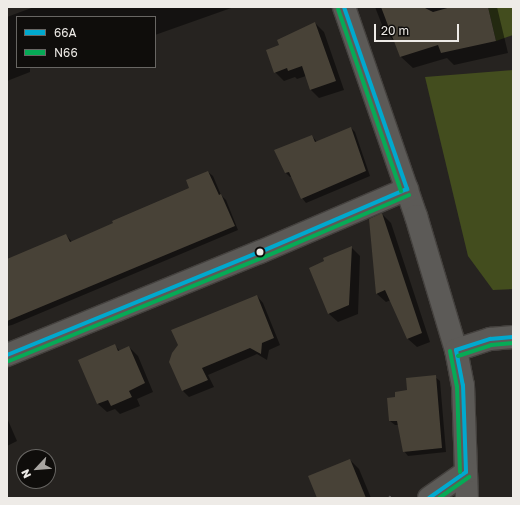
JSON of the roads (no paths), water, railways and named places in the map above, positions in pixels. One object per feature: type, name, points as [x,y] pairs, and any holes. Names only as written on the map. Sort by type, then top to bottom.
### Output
[{"type":"street","points":[[344,7],[407,189],[439,289],[456,350],[463,384],[467,498]]},
{"type":"street","points":[[7,355],[260,252],[407,189]]},
{"type":"street","points":[[456,350],[490,339],[513,337]]},
{"type":"street","points":[[429,498],[466,472]]}]
